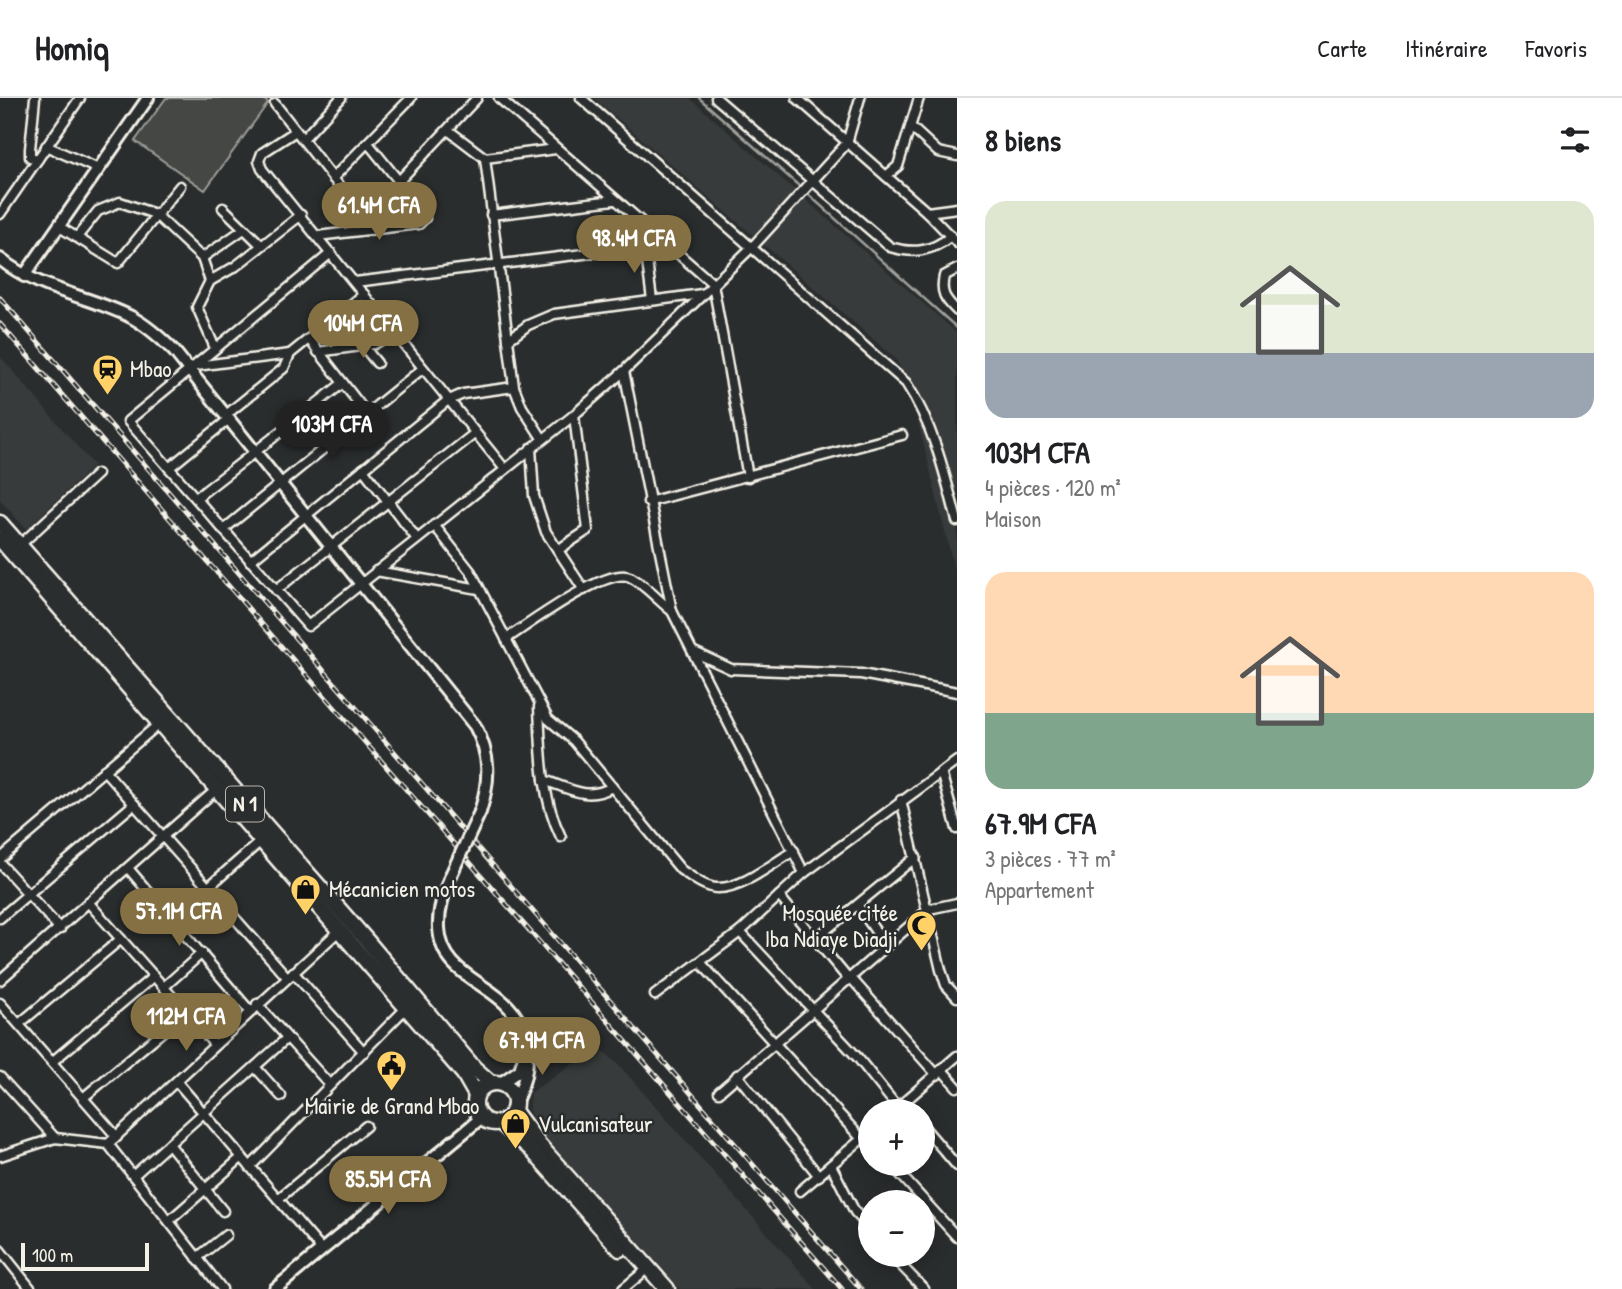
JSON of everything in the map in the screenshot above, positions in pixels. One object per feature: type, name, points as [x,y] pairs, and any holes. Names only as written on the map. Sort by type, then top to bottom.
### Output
[{"type":"highway","name":"N 1","points":[[0,523],[368,941],[474,1068],[513,1092],[515,1106],[540,1145],[667,1289]]},
{"type":"highway","name":"N 1","points":[[0,539],[464,1074],[476,1096],[475,1105],[481,1118]]},
{"type":"highway","points":[[476,1096],[496,1083]]},
{"type":"highway","points":[[501,1123],[515,1106]]},
{"type":"highway","points":[[481,1118],[490,1123],[501,1123],[531,1149],[654,1289]]},
{"type":"street","points":[[35,98],[30,157],[38,159]]},
{"type":"street","points":[[0,214],[80,98]]},
{"type":"street","points":[[24,276],[96,168],[148,98]]},
{"type":"street","points":[[303,139],[341,98]]},
{"type":"street","points":[[334,178],[411,98]]},
{"type":"street","points":[[398,181],[477,98]]},
{"type":"street","points":[[499,98],[713,284],[748,477]]},
{"type":"street","points":[[581,98],[753,246],[906,383],[917,399],[941,461],[957,521]]},
{"type":"street","points":[[331,253],[128,421],[307,626],[574,415],[624,372],[753,246],[847,143],[860,98]]},
{"type":"street","points":[[886,176],[898,166],[919,98]]},
{"type":"street","points":[[721,100],[890,247],[917,253],[954,240],[927,212],[799,99]]},
{"type":"street","points":[[275,104],[372,228]]},
{"type":"street","points":[[911,127],[937,152],[956,154]]},
{"type":"street","points":[[447,130],[485,158],[556,149]]},
{"type":"street","points":[[296,131],[262,153],[259,161],[447,401],[504,468]]},
{"type":"street","points":[[317,236],[419,224],[425,218],[423,211],[368,143]]},
{"type":"street","points":[[46,146],[96,168]]},
{"type":"street","points":[[485,158],[514,387],[522,407],[542,438]]},
{"type":"street","points":[[58,226],[118,263],[180,186]]},
{"type":"street","points":[[491,215],[614,200]]},
{"type":"street","points":[[77,237],[98,211],[111,203],[120,202],[155,214],[202,258],[209,281]]},
{"type":"street","points":[[223,208],[260,244]]},
{"type":"street","points":[[927,212],[957,208]]},
{"type":"street","points":[[215,348],[197,307],[209,281],[236,265],[301,215]]},
{"type":"street","points":[[202,258],[244,229]]},
{"type":"street","points":[[355,282],[665,244]]},
{"type":"street","points":[[645,246],[652,300]]},
{"type":"street","points":[[0,259],[24,276],[58,292],[129,316],[151,329],[192,368],[255,452],[475,726],[488,757],[489,776],[480,812],[451,875],[439,913],[443,946],[459,970],[504,1000],[524,1028],[528,1069],[515,1106]]},
{"type":"street","points":[[957,269],[944,276],[941,289],[946,300],[957,311]]},
{"type":"street","points":[[169,468],[284,368],[290,354],[364,294]]},
{"type":"street","points":[[508,340],[528,325],[554,314],[702,295]]},
{"type":"street","points":[[318,352],[384,341],[394,333]]},
{"type":"street","points":[[309,339],[367,414]]},
{"type":"street","points":[[363,346],[377,363]]},
{"type":"street","points":[[192,368],[290,354]]},
{"type":"street","points":[[223,530],[422,369]]},
{"type":"street","points":[[624,372],[672,611],[804,873]]},
{"type":"street","points":[[195,498],[343,383]]},
{"type":"street","points":[[250,561],[447,401],[463,394],[514,387]]},
{"type":"street","points":[[558,550],[588,530],[574,415]]},
{"type":"street","points":[[276,590],[332,549],[474,434]]},
{"type":"street","points":[[648,502],[902,435]]},
{"type":"street","points":[[531,448],[534,496],[545,532],[584,590]]},
{"type":"street","points":[[363,469],[417,539]]},
{"type":"street","points":[[20,545],[97,474]]},
{"type":"street","points":[[434,525],[471,572],[548,719],[574,741],[681,870],[703,884],[718,888],[742,880],[793,851]]},
{"type":"street","points":[[376,571],[479,589]]},
{"type":"street","points":[[506,639],[584,590],[618,575],[631,577],[672,611]]},
{"type":"street","points":[[694,652],[725,668]]},
{"type":"street","points":[[706,675],[725,668],[861,674],[957,692]]},
{"type":"street","points":[[539,704],[544,780],[550,814],[561,837]]},
{"type":"street","points":[[60,929],[0,861],[160,722]]},
{"type":"street","points":[[655,995],[740,932],[804,873],[957,761]]},
{"type":"street","points":[[104,770],[207,887],[364,1052]]},
{"type":"street","points":[[941,772],[957,829]]},
{"type":"street","points":[[544,780],[597,795],[612,786]]},
{"type":"street","points":[[0,980],[218,788]]},
{"type":"street","points":[[901,800],[946,985],[957,997]]},
{"type":"street","points":[[0,918],[134,804]]},
{"type":"street","points":[[172,919],[263,840]]},
{"type":"street","points":[[815,939],[916,856]]},
{"type":"street","points":[[128,868],[250,1011]]},
{"type":"street","points":[[779,896],[850,979],[957,1087]]},
{"type":"street","points":[[88,902],[215,1045]]},
{"type":"street","points":[[719,1092],[929,909],[957,902]]},
{"type":"street","points":[[858,906],[886,946]]},
{"type":"street","points":[[1,1153],[55,1139],[108,1144],[341,929]]},
{"type":"street","points":[[740,932],[891,1099]]},
{"type":"street","points":[[19,1024],[121,939]]},
{"type":"street","points":[[164,987],[202,953]]},
{"type":"street","points":[[701,962],[858,1127]]},
{"type":"street","points":[[52,1062],[154,976]]},
{"type":"street","points":[[0,1003],[117,1137]]},
{"type":"street","points":[[257,1004],[330,1085]]},
{"type":"street","points":[[250,1167],[407,1007]]},
{"type":"street","points":[[83,1098],[186,1012]]},
{"type":"street","points":[[133,1176],[288,1038]]},
{"type":"street","points":[[496,1083],[520,1070],[527,1047]]},
{"type":"street","points":[[908,1099],[957,1056]]},
{"type":"street","points":[[255,1067],[281,1096]]},
{"type":"street","points":[[737,1075],[818,1176]]},
{"type":"street","points":[[0,1077],[55,1139]]},
{"type":"street","points":[[177,1082],[322,1250]]},
{"type":"street","points":[[275,1289],[481,1118]]},
{"type":"street","points":[[278,1199],[366,1126]]},
{"type":"street","points":[[935,1140],[957,1166]]},
{"type":"street","points":[[800,1191],[858,1143]]},
{"type":"street","points":[[108,1144],[222,1289]]},
{"type":"street","points":[[169,1144],[223,1211]]},
{"type":"street","points":[[169,1221],[242,1157]]},
{"type":"street","points":[[831,1165],[858,1215]]},
{"type":"street","points":[[902,1176],[957,1237]]},
{"type":"street","points":[[197,1258],[226,1236]]},
{"type":"street","points":[[0,1250],[31,1289]]},
{"type":"street","points":[[903,1267],[924,1289]]},
{"type":"street","points":[[623,1289],[642,1274]]},
{"type":"shaded area","points":[[166,98],[262,98],[268,103],[205,190],[135,141]]},
{"type":"shaded area","points":[[594,98],[690,98],[957,333],[957,580],[908,381],[895,358]]},
{"type":"shaded area","points":[[0,356],[94,466],[26,529],[0,500]]},
{"type":"shaded area","points":[[598,1046],[619,1065],[816,1289],[680,1289],[540,1132],[529,1111],[530,1093]]},
{"type":"waterway","points":[[699,98],[799,186]]},
{"type":"waterway","points":[[809,195],[957,328]]},
{"type":"railway","points":[[0,298],[861,1289]]},
{"type":"railway","points":[[0,324],[842,1289]]},
{"type":"place","name":"Mbao","points":[[107,396]]},
{"type":"place","name":"Mécanicien motos","points":[[306,916]]},
{"type":"place","name":"Mosquée citée Iba Ndiaye Diadji","points":[[921,953]]},
{"type":"place","name":"Mairie de Grand Mbao","points":[[392,1092]]},
{"type":"place","name":"Vulcanisateur","points":[[515,1151]]}]
